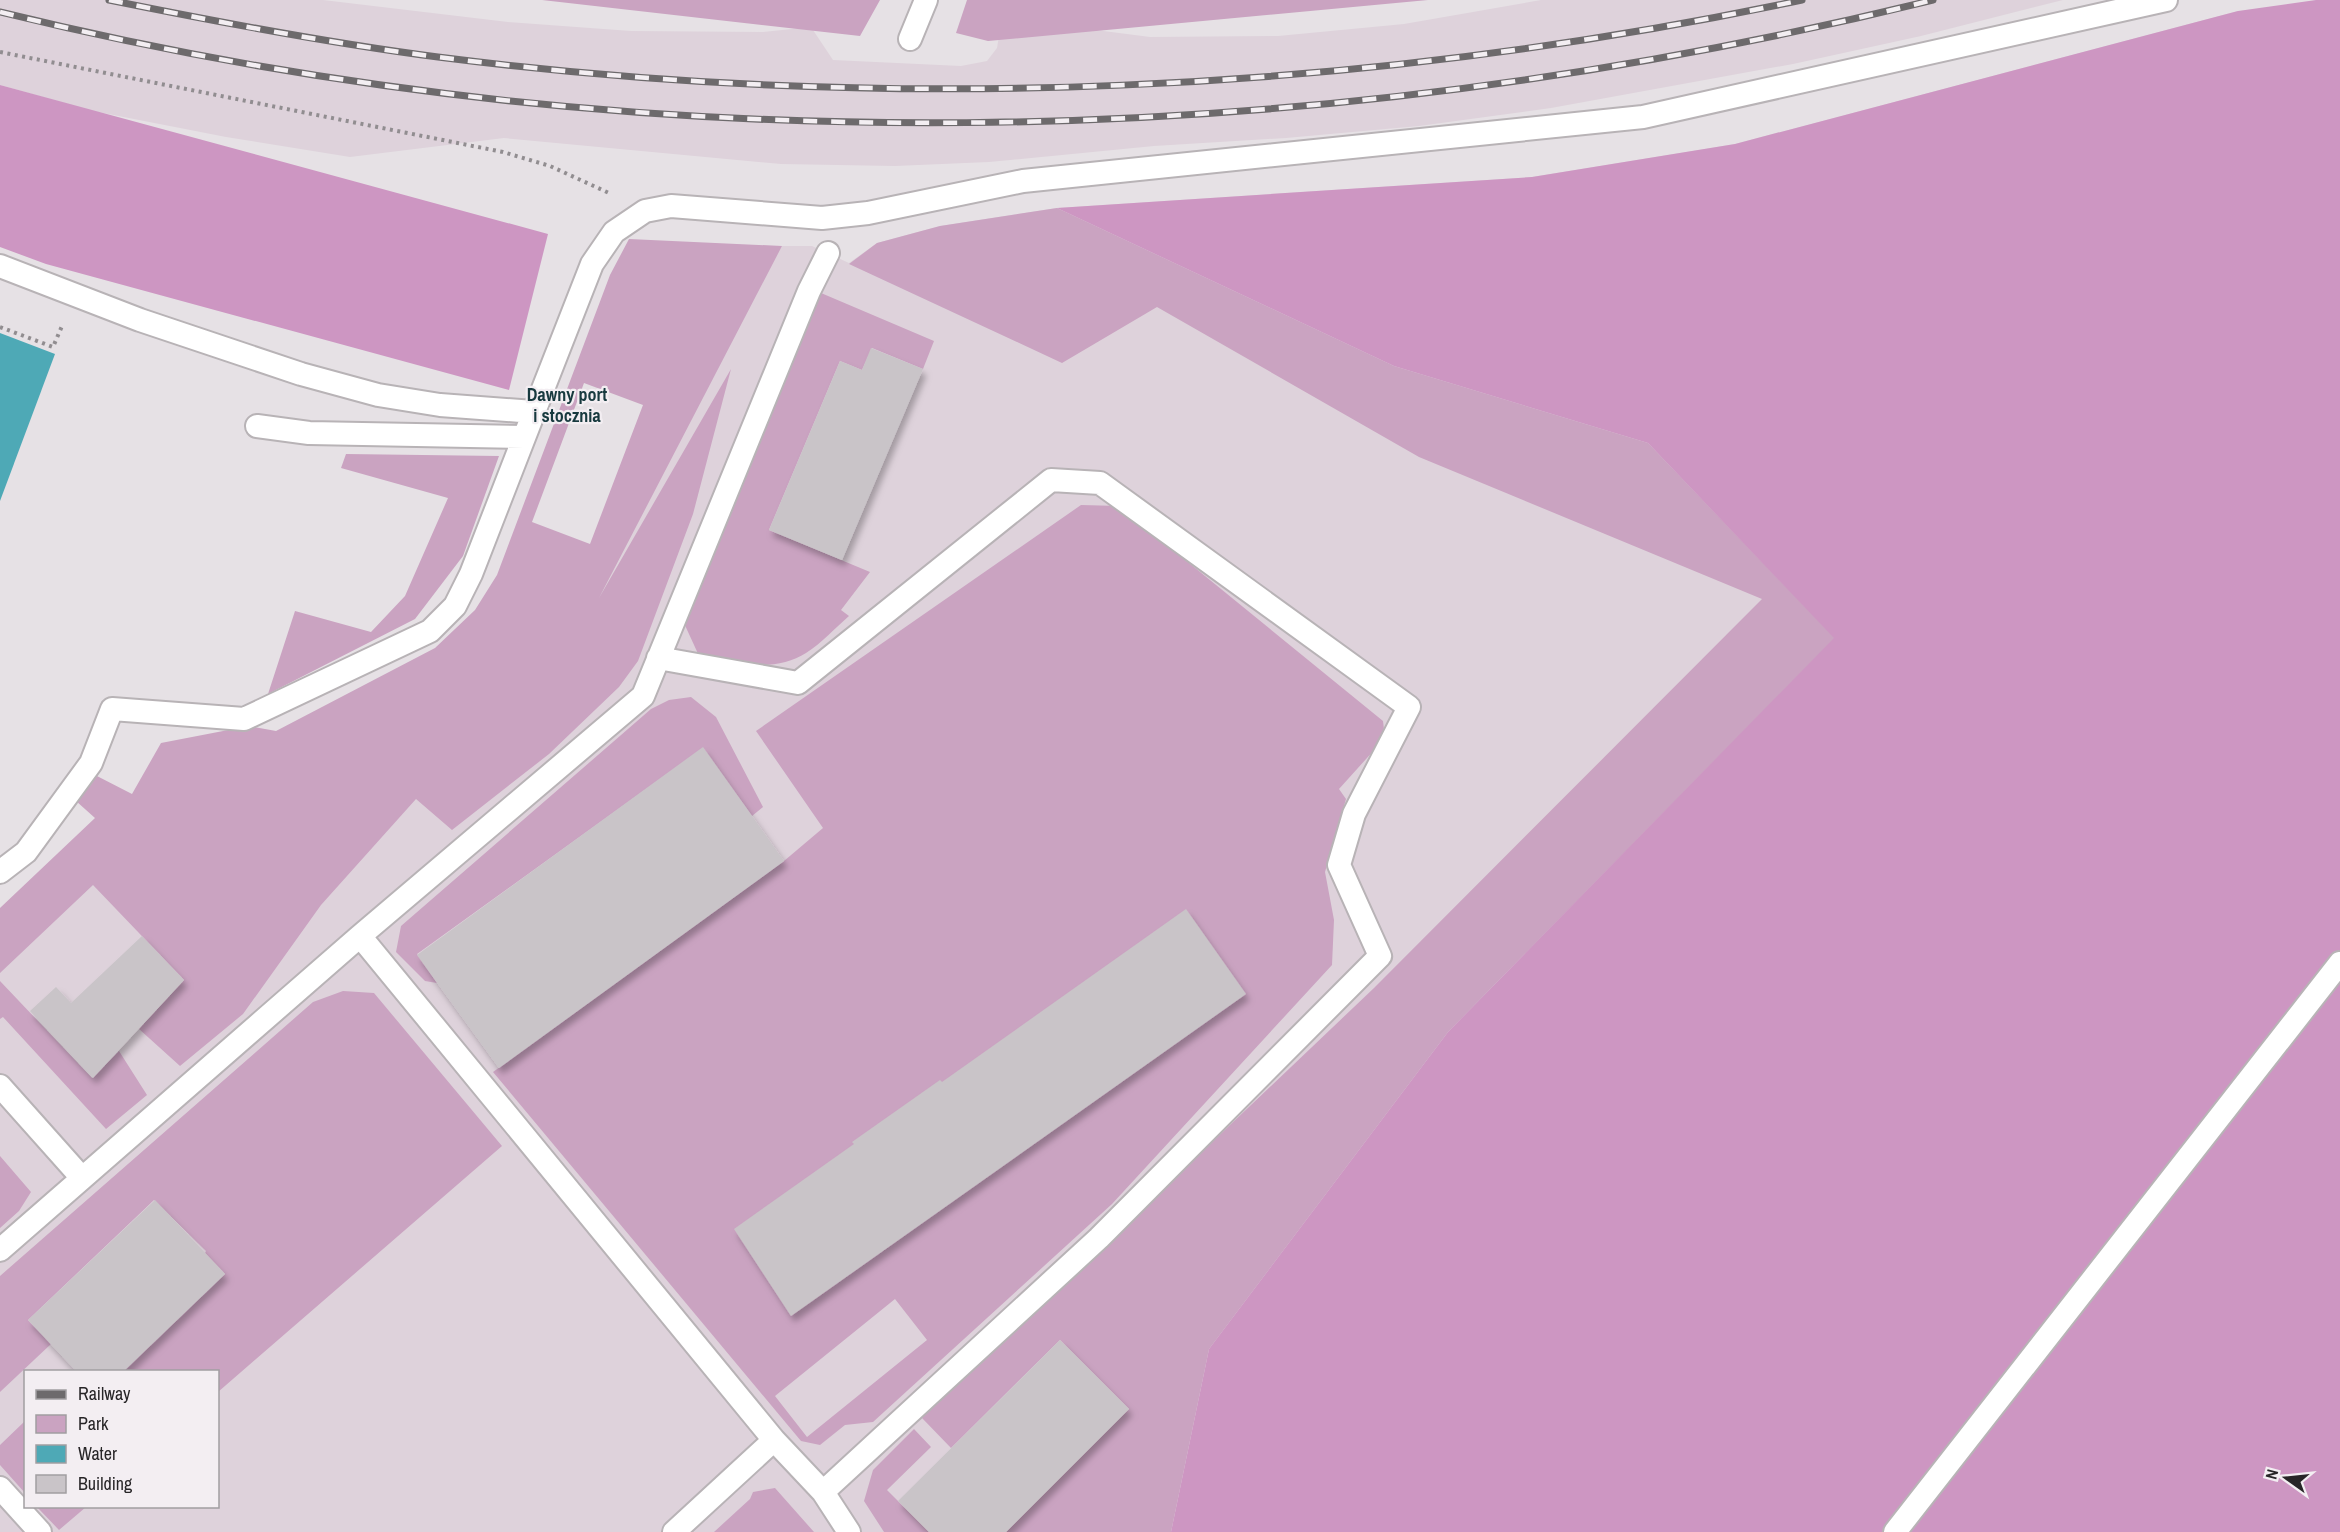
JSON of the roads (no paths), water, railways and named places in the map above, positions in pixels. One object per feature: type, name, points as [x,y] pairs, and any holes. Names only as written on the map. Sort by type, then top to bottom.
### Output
[{"type":"lane","points":[[910,39],[926,0]]},
{"type":"lane","points":[[0,872],[26,852],[91,763],[112,709],[244,719],[430,631],[455,606],[471,574],[592,264],[614,232],[645,211],[671,206],[822,218],[868,213],[1023,181],[1643,117],[2166,0]]},
{"type":"lane","points":[[0,1250],[360,936],[643,696],[809,291],[828,253]]},
{"type":"lane","points":[[0,266],[140,320],[312,377],[378,395],[440,405],[534,412]]},
{"type":"lane","points":[[257,426],[309,433],[524,437]]},
{"type":"lane","points":[[658,658],[798,683],[1052,480],[1100,483],[1409,707],[1354,814],[1339,865],[1380,956],[1099,1238],[823,1492]]},
{"type":"lane","points":[[360,936],[774,1440],[823,1492],[849,1532]]},
{"type":"lane","points":[[1895,1532],[2340,963]]},
{"type":"lane","points":[[0,1086],[82,1178]]},
{"type":"lane","points":[[674,1532],[774,1440]]},
{"type":"lane","points":[[0,1488],[40,1532]]},
{"type":"water","points":[[0,333],[55,354],[0,501]]},
{"type":"railway","points":[[109,0],[273,32],[356,45],[438,57],[608,75],[779,85],[951,89],[1122,85],[1294,74],[1464,57],[1634,32],[1802,0]]},
{"type":"railway","points":[[0,12],[239,62],[480,97],[723,117],[966,123],[1210,113],[1453,89],[1694,52],[1933,0]]},
{"type":"district","name":"Dawny port i stocznia","points":[[567,405]]}]
